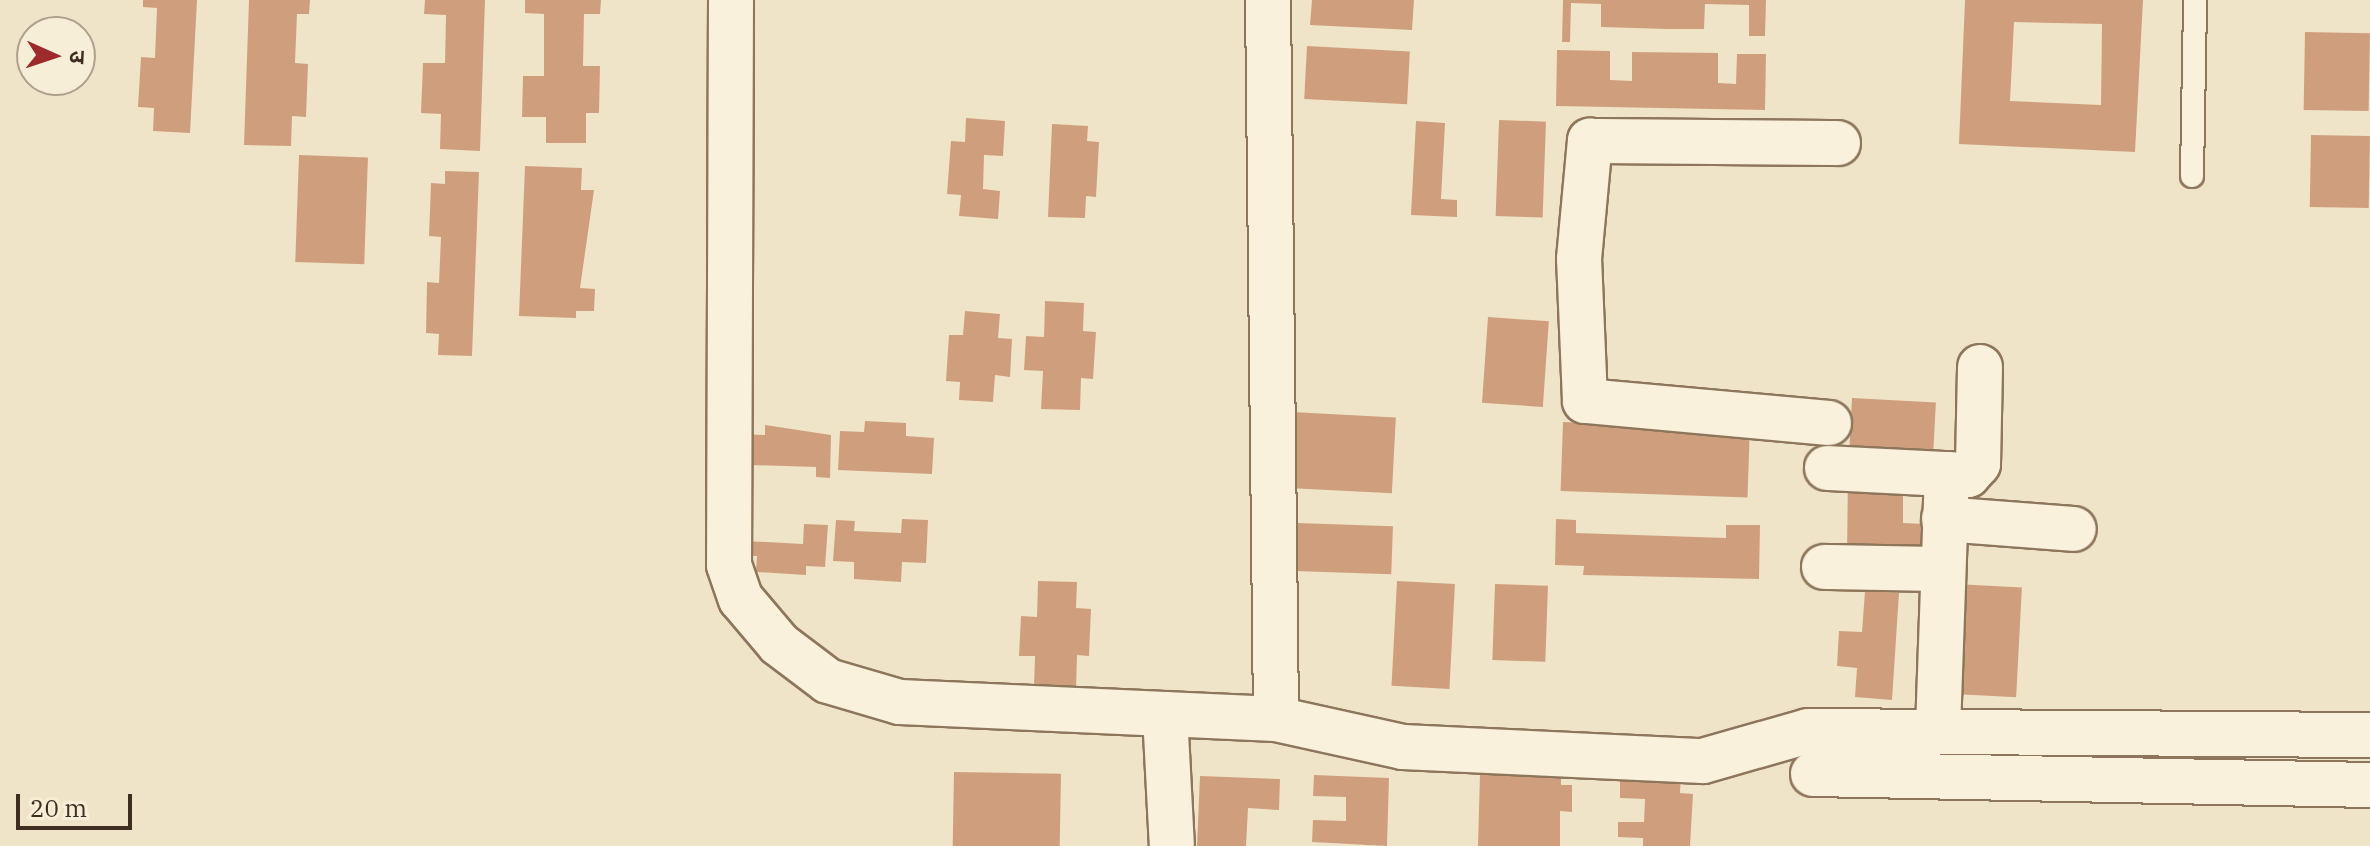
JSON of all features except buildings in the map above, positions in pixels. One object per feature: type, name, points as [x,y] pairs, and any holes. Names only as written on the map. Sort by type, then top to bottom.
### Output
[{"type":"street","points":[[731,0],[726,529],[741,599],[779,644],[828,681],[900,702],[1276,719],[1403,747],[1703,761],[1808,731],[2370,735]]},
{"type":"street","points":[[1268,0],[1276,719]]},
{"type":"street","points":[[1829,423],[1585,401],[1579,259],[1590,141],[1838,143]]},
{"type":"street","points":[[1827,468],[1968,475],[1978,464],[1980,367]]},
{"type":"street","points":[[1938,730],[1947,474]]},
{"type":"street","points":[[1944,519],[2074,529]]},
{"type":"street","points":[[1824,567],[1942,569]]},
{"type":"street","points":[[1165,714],[1172,846]]},
{"type":"street","points":[[1813,774],[2370,785]]},
{"type":"lane","points":[[2192,176],[2195,0]]}]
